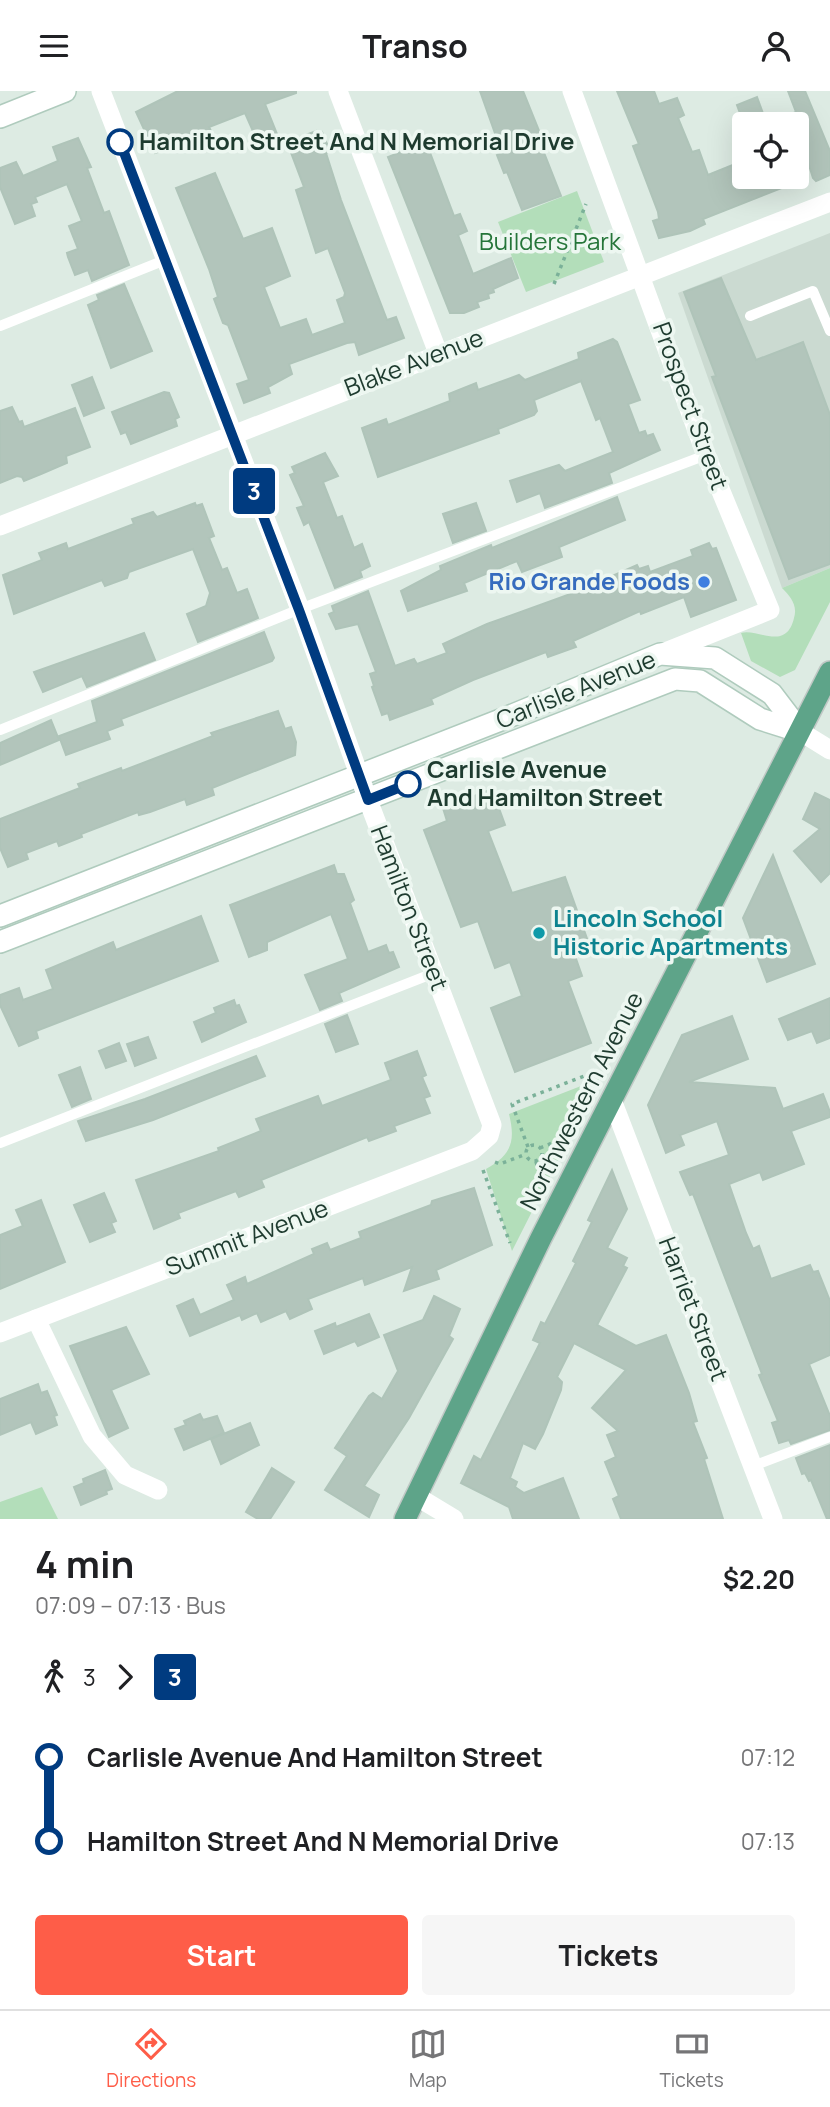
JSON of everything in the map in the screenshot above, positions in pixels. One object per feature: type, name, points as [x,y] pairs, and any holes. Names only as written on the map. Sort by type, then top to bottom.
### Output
[{"type":"main road","name":"Northwestern Avenue","points":[[405,1519],[541,1238],[830,672]]},
{"type":"street","points":[[0,117],[65,91]]},
{"type":"street","name":"Hamilton Street","points":[[101,91],[492,1125],[489,1136]]},
{"type":"street","points":[[338,91],[438,353]]},
{"type":"street","name":"Prospect Street","points":[[572,91],[706,455],[769,610],[660,654]]},
{"type":"street","name":"Blake Avenue","points":[[0,526],[830,202]]},
{"type":"street","name":"Carlisle Avenue","points":[[0,916],[660,654],[715,658],[772,694],[801,732]]},
{"type":"street","name":"Carlisle Avenue","points":[[0,942],[675,679],[699,681],[760,719],[801,732]]},
{"type":"street","points":[[801,732],[830,750]]},
{"type":"street","name":"Harriet Street","points":[[612,1100],[773,1519]]},
{"type":"street","name":"Summit Avenue","points":[[0,1333],[472,1151],[489,1136]]},
{"type":"street","points":[[36,1319],[92,1436],[125,1475],[158,1490]]},
{"type":"street","points":[[416,1496],[454,1519]]},
{"type":"lane","points":[[0,326],[165,260]]},
{"type":"lane","points":[[750,316],[813,291],[830,331]]},
{"type":"lane","points":[[0,730],[299,610],[706,455]]},
{"type":"lane","points":[[0,1143],[434,973]]},
{"type":"lane","points":[[752,1466],[830,1437]]},
{"type":"path","points":[[554,284],[586,204]]},
{"type":"path","points":[[536,1162],[530,1161],[526,1154],[528,1147],[512,1104],[597,1071]]},
{"type":"path","points":[[528,1147],[533,1145],[540,1148],[562,1139]]},
{"type":"path","points":[[536,1162],[542,1154],[540,1148]]},
{"type":"path","points":[[495,1162],[500,1164],[526,1154]]},
{"type":"path","points":[[536,1162],[542,1178]]},
{"type":"path","points":[[483,1170],[510,1243]]},
{"type":"shaded area","points":[[830,233],[830,568],[782,588],[678,293]]},
{"type":"green space","name":"Builders Park","points":[[577,191],[604,262],[526,292],[498,222]]},
{"type":"green space","points":[[830,568],[830,602],[795,670],[780,677],[751,661],[741,633],[771,636],[785,634],[794,618],[795,609],[782,588]]},
{"type":"green space","points":[[599,1079],[512,1251],[486,1169],[501,1158],[509,1147],[512,1132],[509,1114]]},
{"type":"green space","points":[[42,1487],[58,1519],[0,1519],[0,1502]]},
{"type":"building","points":[[178,91],[296,93],[265,104],[279,139],[260,147],[245,113],[209,127],[212,133],[155,153],[136,112]]},
{"type":"building","points":[[480,91],[523,91],[561,196],[522,210],[497,155],[502,153]]},
{"type":"building","points":[[617,91],[654,91],[659,104],[677,98],[684,115],[678,118],[692,152],[699,150],[708,175],[732,165],[732,189],[779,189],[703,219],[705,224],[690,231],[659,238],[653,221],[659,219],[658,212],[633,146],[639,144]]},
{"type":"building","points":[[788,91],[805,91],[830,151],[830,175],[816,181],[809,165],[809,112],[796,112]]},
{"type":"building","points":[[757,97],[762,112],[740,112],[737,105]]},
{"type":"building","points":[[316,131],[317,134],[322,132],[330,151],[326,153],[341,200],[387,320],[396,317],[404,338],[359,355],[355,342],[347,343],[289,364],[292,374],[268,387],[270,393],[244,403],[237,384],[249,380],[228,325],[223,323],[214,299],[218,297],[209,269],[176,188],[215,173],[243,239],[272,228],[290,276],[264,287],[280,328],[306,319],[312,335],[345,323],[337,300],[344,297],[345,293],[328,248],[316,253],[296,190],[304,187],[287,142]]},
{"type":"building","points":[[78,138],[91,167],[87,168],[104,213],[109,211],[129,265],[92,281],[88,270],[75,275],[68,257],[67,253],[78,249],[69,226],[82,221],[67,184],[35,197],[37,202],[31,204],[35,216],[15,224],[0,187],[0,168],[16,162],[23,176],[58,161],[53,147]]},
{"type":"building","points":[[426,142],[454,216],[460,214],[467,231],[458,235],[473,274],[511,258],[518,278],[493,289],[494,292],[488,294],[489,298],[477,302],[479,307],[464,313],[450,313],[388,157]]},
{"type":"building","points":[[721,278],[756,360],[803,342],[830,415],[830,564],[789,579],[712,377],[716,376],[684,292]]},
{"type":"building","points":[[124,284],[152,351],[111,368],[88,305],[99,300],[97,295]]},
{"type":"building","points":[[613,339],[617,342],[640,400],[628,404],[639,433],[645,431],[647,436],[653,434],[660,450],[609,473],[612,483],[545,508],[540,493],[517,502],[510,481],[559,465],[565,471],[613,452],[600,418],[596,420],[581,381],[534,400],[537,411],[534,415],[498,429],[499,433],[378,477],[362,428],[386,419],[388,425],[450,401],[449,394],[476,383],[478,390],[519,375],[525,380],[579,359],[578,353]]},
{"type":"building","points":[[92,377],[104,408],[84,416],[72,385]]},
{"type":"building","points":[[164,392],[169,393],[179,417],[175,419],[177,426],[131,444],[126,432],[121,434],[112,412]]},
{"type":"building","points":[[12,407],[24,427],[75,408],[90,447],[66,456],[67,463],[24,481],[17,476],[0,483],[0,411]]},
{"type":"building","points":[[325,453],[338,476],[323,482],[337,518],[342,516],[354,548],[362,544],[370,566],[360,571],[362,577],[335,588],[309,522],[304,525],[297,508],[304,506],[290,475],[295,473],[292,467]]},
{"type":"building","points":[[617,497],[625,520],[559,547],[562,557],[522,572],[517,561],[464,583],[467,591],[408,611],[401,591],[441,570],[440,566],[491,545],[492,548]]},
{"type":"building","points":[[195,503],[196,506],[202,504],[214,536],[209,538],[222,570],[227,568],[237,593],[247,589],[258,618],[198,642],[187,614],[206,606],[210,593],[193,549],[129,572],[127,578],[105,586],[102,580],[14,614],[3,575],[42,560],[39,553],[66,543],[68,549],[134,524],[132,519],[153,512],[157,517]]},
{"type":"building","points":[[476,503],[486,531],[453,543],[443,514]]},
{"type":"building","points":[[709,543],[712,549],[716,548],[736,600],[691,617],[684,597],[641,614],[640,611],[573,641],[576,647],[548,657],[546,652],[473,680],[431,699],[433,704],[390,720],[388,713],[382,715],[372,687],[374,686],[370,674],[376,672],[358,624],[336,629],[329,614],[334,612],[332,606],[368,591],[395,666],[414,659],[417,664],[447,653],[443,644],[487,624],[576,592],[637,565],[639,569],[648,566],[650,572],[693,556],[691,550]]},
{"type":"building","points":[[264,632],[274,658],[272,661],[121,719],[123,725],[107,731],[110,739],[66,755],[59,736],[97,722],[92,701]]},
{"type":"building","points":[[144,633],[155,660],[87,687],[82,676],[43,692],[34,672]]},
{"type":"building","points":[[278,711],[285,729],[291,727],[296,742],[295,755],[212,788],[214,795],[187,805],[185,799],[150,812],[139,815],[138,812],[81,834],[82,837],[59,846],[57,841],[26,853],[28,859],[8,867],[0,848],[0,819],[80,788],[78,784],[121,768],[122,771],[213,736],[211,733]]},
{"type":"building","points":[[51,720],[59,740],[0,765],[0,743]]},
{"type":"building","name":"Lincoln School Historic Apartments","points":[[492,789],[505,825],[488,831],[512,893],[565,877],[590,947],[574,953],[582,976],[568,981],[591,1043],[515,1072],[491,1008],[522,996],[510,962],[495,968],[478,921],[461,927],[424,830],[447,821],[443,808]]},
{"type":"building","points":[[815,793],[830,800],[830,873],[821,882],[794,851],[820,829],[803,819]]},
{"type":"building","points":[[773,855],[815,964],[767,982],[743,918]]},
{"type":"building","points":[[334,865],[337,874],[344,874],[354,900],[350,903],[368,952],[386,945],[389,953],[393,952],[399,967],[339,993],[342,1001],[320,1010],[305,975],[348,959],[331,914],[267,942],[267,950],[249,957],[230,905]]},
{"type":"building","points":[[201,916],[218,961],[36,1031],[38,1038],[19,1046],[0,1005],[0,995],[19,988],[23,1000],[53,989],[46,970],[113,942],[116,950]]},
{"type":"building","points":[[830,998],[830,1038],[817,1043],[812,1031],[788,1040],[779,1019]]},
{"type":"building","points":[[234,1000],[246,1022],[202,1042],[194,1022],[216,1013],[214,1008]]},
{"type":"building","points":[[347,1015],[358,1044],[336,1052],[325,1024]]},
{"type":"building","points":[[732,1016],[748,1059],[689,1082],[775,1088],[783,1109],[823,1094],[830,1112],[830,1117],[791,1131],[804,1164],[763,1180],[760,1172],[729,1184],[753,1249],[759,1246],[771,1279],[810,1265],[813,1272],[818,1271],[830,1301],[830,1355],[809,1364],[830,1416],[830,1430],[791,1444],[789,1440],[779,1443],[772,1423],[778,1421],[759,1375],[762,1374],[693,1194],[690,1195],[680,1172],[729,1155],[717,1121],[680,1135],[684,1145],[666,1153],[648,1105],[682,1035]]},
{"type":"building","points":[[148,1037],[156,1058],[135,1066],[127,1044]]},
{"type":"building","points":[[119,1043],[126,1061],[106,1068],[99,1051]]},
{"type":"building","points":[[417,1051],[426,1075],[422,1077],[430,1096],[424,1098],[430,1113],[394,1126],[396,1131],[369,1141],[367,1137],[261,1180],[264,1187],[239,1197],[236,1191],[178,1213],[180,1218],[154,1229],[136,1180],[219,1151],[218,1148],[261,1131],[256,1119],[318,1096],[322,1106],[391,1080],[385,1063]]},
{"type":"building","points":[[256,1056],[265,1076],[153,1120],[86,1141],[78,1121],[145,1099]]},
{"type":"building","points":[[80,1067],[91,1099],[72,1107],[59,1075]]},
{"type":"building","points":[[612,1170],[627,1209],[607,1248],[627,1258],[623,1266],[627,1268],[597,1325],[636,1346],[666,1335],[689,1393],[697,1421],[693,1422],[707,1458],[704,1459],[723,1519],[621,1519],[613,1499],[619,1496],[605,1462],[616,1457],[607,1435],[618,1431],[592,1408],[626,1370],[574,1343],[557,1377],[562,1382],[561,1390],[543,1434],[535,1449],[523,1443],[510,1478],[517,1482],[515,1487],[524,1493],[563,1478],[579,1519],[513,1519],[509,1507],[461,1483],[474,1456],[481,1460],[540,1343],[533,1340],[541,1322],[545,1324],[576,1263],[573,1261],[592,1222],[588,1220]]},
{"type":"building","points":[[474,1188],[492,1245],[436,1270],[439,1279],[404,1291],[412,1267],[365,1285],[363,1278],[308,1299],[312,1309],[290,1319],[286,1311],[261,1322],[257,1313],[242,1320],[240,1315],[190,1336],[177,1306],[193,1299],[200,1315],[234,1300],[227,1285],[245,1277],[247,1284],[314,1254],[312,1249],[327,1243],[330,1250],[361,1238],[359,1232],[431,1205],[432,1201]]},
{"type":"building","points":[[104,1193],[116,1221],[111,1223],[115,1232],[90,1242],[74,1205]]},
{"type":"building","points":[[41,1200],[65,1262],[0,1289],[0,1235],[23,1226],[16,1210]]},
{"type":"building","points":[[434,1296],[460,1309],[449,1336],[453,1339],[409,1418],[364,1486],[379,1495],[369,1517],[325,1490],[347,1456],[335,1448],[369,1396],[373,1393],[382,1399],[398,1371],[384,1335],[423,1320]]},
{"type":"building","points":[[369,1314],[379,1337],[358,1346],[355,1341],[324,1354],[315,1331],[335,1323],[336,1327]]},
{"type":"building","points":[[126,1327],[149,1374],[111,1390],[128,1428],[109,1437],[70,1346]]},
{"type":"building","points":[[38,1384],[41,1393],[47,1391],[57,1415],[54,1416],[57,1425],[36,1434],[31,1422],[0,1435],[0,1399]]},
{"type":"building","points":[[200,1414],[203,1420],[217,1416],[224,1433],[184,1450],[175,1429],[186,1425],[184,1421]]},
{"type":"building","points":[[250,1423],[259,1445],[221,1464],[211,1439]]},
{"type":"building","points":[[830,1445],[830,1519],[827,1519],[811,1480],[809,1481],[805,1473],[802,1474],[796,1458]]},
{"type":"building","points":[[272,1468],[294,1482],[270,1519],[258,1519],[246,1512]]},
{"type":"building","points":[[105,1470],[112,1489],[106,1491],[107,1494],[81,1505],[74,1487],[84,1483],[83,1479]]},
{"type":"bus line","name":"3","points":[[120,142],[299,610],[368,800],[408,784]]},
{"type":"place","name":"Hamilton Street And N Memorial Drive","points":[[120,142]]},
{"type":"place","name":"Rio Grande Foods","points":[[704,582]]},
{"type":"place","name":"Carlisle Avenue And Hamilton Street","points":[[408,784]]},
{"type":"place","name":"Lincoln School Historic Apartments","points":[[539,933]]}]
